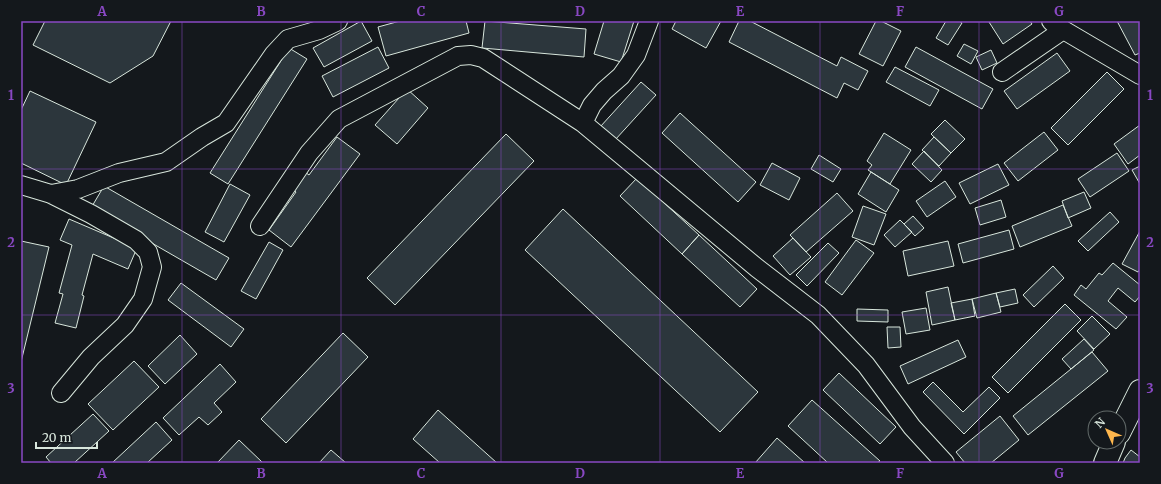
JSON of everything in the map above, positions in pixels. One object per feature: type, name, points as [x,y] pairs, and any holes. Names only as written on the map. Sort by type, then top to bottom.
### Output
[{"type":"street","points":[[50,194],[78,190],[120,173],[166,162],[202,137],[226,123],[274,54],[288,39],[319,30],[338,21]]},
{"type":"street","points":[[583,123],[592,105],[604,91],[621,76],[636,55],[649,21]]},
{"type":"street","points":[[1002,72],[1057,25],[1140,75]]},
{"type":"street","points":[[260,226],[309,153],[339,119],[458,56],[471,55],[483,58],[583,123],[757,268],[818,315],[866,365],[912,427],[944,463]]},
{"type":"street","points":[[21,185],[50,194],[91,214],[136,240],[148,252],[152,268],[143,299],[125,325],[91,357],[61,393]]},
{"type":"street","points":[[1127,417],[1140,391]]},
{"type":"street","points":[[1105,463],[1111,450]]},
{"type":"building","points":[[45,21],[171,21],[153,56],[110,83],[33,45]]},
{"type":"building","points":[[361,21],[372,41],[324,67],[313,48]]},
{"type":"building","points":[[400,21],[466,21],[469,33],[386,56],[378,27]]},
{"type":"building","points":[[485,21],[586,29],[584,57],[482,48]]},
{"type":"building","points":[[604,21],[634,21],[621,62],[594,54]]},
{"type":"building","points":[[676,21],[721,21],[706,48],[672,29]]},
{"type":"building","points":[[739,21],[750,21],[837,66],[841,57],[868,71],[858,90],[844,83],[837,98],[729,42]]},
{"type":"building","points":[[876,21],[881,21],[901,31],[883,66],[859,54]]},
{"type":"building","points":[[946,21],[959,21],[962,23],[948,45],[936,38]]},
{"type":"building","points":[[1030,21],[1032,24],[1003,44],[989,22]]},
{"type":"building","points":[[1117,21],[1140,21],[1140,53],[1135,55]]},
{"type":"building","points":[[964,44],[978,51],[971,64],[957,56]]},
{"type":"building","points":[[378,47],[389,68],[333,97],[322,76]]},
{"type":"building","points":[[916,47],[993,89],[982,109],[905,67]]},
{"type":"building","points":[[289,48],[307,59],[228,184],[210,173]]},
{"type":"building","points":[[991,50],[997,63],[982,70],[976,57]]},
{"type":"building","points":[[1057,53],[1070,71],[1017,109],[1004,91]]},
{"type":"building","points":[[895,67],[939,90],[930,106],[886,82]]},
{"type":"building","points":[[1107,72],[1124,89],[1068,145],[1051,128]]},
{"type":"building","points":[[641,82],[656,95],[615,140],[600,127]]},
{"type":"building","points":[[407,89],[428,108],[397,144],[375,125]]},
{"type":"building","points":[[30,91],[96,122],[66,185],[21,163],[21,110]]},
{"type":"building","points":[[680,113],[756,182],[738,202],[662,133]]},
{"type":"building","points":[[945,120],[965,139],[951,153],[931,134]]},
{"type":"building","points":[[1140,125],[1140,155],[1128,164],[1114,144]]},
{"type":"building","points":[[1044,132],[1058,150],[1018,181],[1004,163]]},
{"type":"building","points":[[884,133],[911,150],[890,184],[868,170],[872,165],[867,161]]},
{"type":"building","points":[[506,134],[534,161],[395,305],[367,278]]},
{"type":"building","points":[[337,137],[360,154],[291,247],[269,230],[296,192],[292,189],[305,172],[309,175]]},
{"type":"building","points":[[934,137],[951,153],[939,166],[922,150]]},
{"type":"building","points":[[924,151],[942,170],[931,182],[912,164]]},
{"type":"building","points":[[1117,153],[1129,171],[1090,197],[1078,179]]},
{"type":"building","points":[[819,155],[841,169],[833,182],[811,169]]},
{"type":"building","points":[[772,163],[800,178],[789,200],[760,185]]},
{"type":"building","points":[[998,164],[1009,185],[970,204],[959,183]]},
{"type":"building","points":[[1140,166],[1140,184],[1132,170]]},
{"type":"building","points":[[871,172],[899,190],[886,212],[858,194]]},
{"type":"building","points":[[637,178],[699,235],[682,254],[620,196]]},
{"type":"building","points":[[945,181],[956,197],[927,217],[916,201]]},
{"type":"building","points":[[230,184],[250,195],[224,242],[205,232]]},
{"type":"building","points":[[104,186],[229,258],[216,280],[91,208]]},
{"type":"building","points":[[1084,192],[1091,208],[1068,218],[1062,201]]},
{"type":"building","points":[[837,193],[853,211],[806,252],[790,235]]},
{"type":"building","points":[[1001,200],[1006,217],[980,225],[975,208]]},
{"type":"building","points":[[1063,205],[1072,226],[1020,247],[1012,226]]},
{"type":"building","points":[[863,206],[886,214],[874,245],[852,237]]},
{"type":"building","points":[[563,209],[758,392],[720,432],[525,250]]},
{"type":"building","points":[[1110,212],[1119,222],[1088,251],[1078,241]]},
{"type":"building","points":[[913,216],[924,228],[915,236],[904,224]]},
{"type":"building","points":[[69,219],[137,248],[128,269],[93,254],[82,295],[84,296],[76,328],[55,323],[63,294],[59,293],[72,245],[60,240]]},
{"type":"building","points":[[900,220],[912,232],[895,247],[884,235]]},
{"type":"building","points":[[1009,230],[1014,249],[963,263],[958,244]]},
{"type":"building","points":[[1140,231],[1140,269],[1138,272],[1122,264]]},
{"type":"building","points":[[699,235],[757,289],[740,307],[682,254]]},
{"type":"building","points":[[793,238],[811,257],[790,275],[773,256]]},
{"type":"building","points":[[856,240],[874,253],[842,295],[825,282]]},
{"type":"building","points":[[21,241],[49,247],[21,362]]},
{"type":"building","points":[[948,241],[954,266],[908,276],[903,251]]},
{"type":"building","points":[[269,242],[283,250],[256,299],[241,291]]},
{"type":"building","points":[[828,243],[839,253],[807,286],[796,275]]},
{"type":"building","points":[[1113,263],[1140,285],[1140,296],[1135,302],[1118,288],[1108,301],[1127,317],[1116,329],[1074,295],[1081,285],[1086,289],[1099,273],[1102,275]]},
{"type":"building","points":[[1053,266],[1064,278],[1034,307],[1023,295]]},
{"type":"building","points":[[181,283],[244,329],[231,347],[168,300]]},
{"type":"building","points":[[948,287],[955,320],[932,325],[926,292]]},
{"type":"building","points":[[1015,289],[1018,303],[1000,307],[996,293]]},
{"type":"building","points":[[996,293],[1001,312],[977,318],[972,299]]},
{"type":"building","points":[[972,299],[975,316],[955,320],[951,303]]},
{"type":"building","points":[[1065,304],[1081,320],[1008,393],[992,377]]},
{"type":"building","points":[[926,308],[930,330],[906,334],[902,312]]},
{"type":"building","points":[[857,309],[888,310],[888,322],[857,321]]},
{"type":"building","points":[[1092,316],[1110,334],[1094,349],[1077,331]]},
{"type":"building","points":[[887,327],[900,327],[901,347],[888,348]]},
{"type":"building","points":[[343,333],[368,357],[286,443],[261,419]]},
{"type":"building","points":[[180,335],[197,354],[165,384],[148,366]]},
{"type":"building","points":[[1084,339],[1094,350],[1071,369],[1062,359]]},
{"type":"building","points":[[958,340],[966,357],[908,384],[900,366]]},
{"type":"building","points":[[1092,352],[1108,371],[1028,435],[1013,416]]},
{"type":"building","points":[[134,361],[159,387],[113,430],[88,404]]},
{"type":"building","points":[[220,364],[236,382],[214,403],[222,412],[208,425],[199,417],[179,435],[163,418]]},
{"type":"building","points":[[839,373],[896,427],[880,444],[823,390]]},
{"type":"building","points":[[933,382],[963,412],[989,387],[1000,398],[964,434],[923,392]]},
{"type":"building","points":[[812,400],[880,461],[877,463],[828,463],[788,426]]},
{"type":"building","points":[[438,410],[497,463],[440,463],[413,439]]},
{"type":"building","points":[[93,414],[109,431],[74,463],[51,463],[46,457]]},
{"type":"building","points":[[1000,416],[1019,440],[991,463],[965,463],[956,452]]},
{"type":"building","points":[[156,422],[172,440],[147,463],[112,463]]},
{"type":"building","points":[[777,438],[805,463],[755,463]]},
{"type":"building","points":[[239,440],[263,463],[217,463]]},
{"type":"building","points":[[331,450],[346,463],[319,463]]},
{"type":"building","points":[[1131,450],[1140,457],[1140,463],[1123,463]]}]
